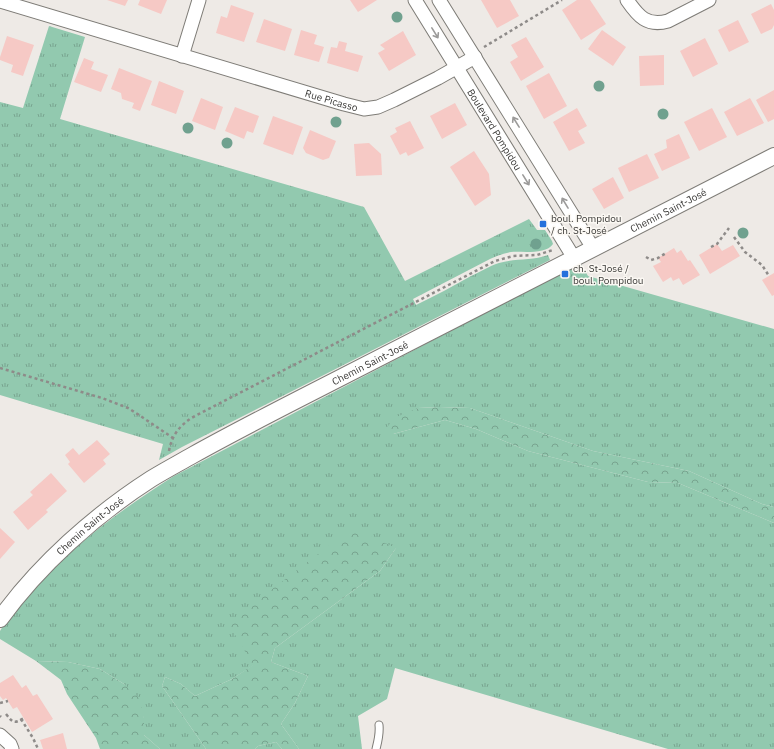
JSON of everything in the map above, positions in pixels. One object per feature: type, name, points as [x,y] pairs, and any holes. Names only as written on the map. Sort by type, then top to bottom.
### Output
[{"type":"street","points":[[182,56],[199,0]]},
{"type":"street","name":"Boulevard Pompidou","points":[[415,0],[574,258]]},
{"type":"street","points":[[439,0],[477,54],[593,248]]},
{"type":"street","points":[[627,0],[636,13],[641,17],[647,21],[661,23],[668,21],[709,0]]},
{"type":"street","name":"Rue Picasso","points":[[0,1],[364,109],[386,104],[456,68],[477,54]]},
{"type":"street","name":"Chemin Saint-José","points":[[0,619],[38,573],[82,531],[119,501],[151,479],[223,438],[774,156]]},
{"type":"street","points":[[0,735],[10,744],[12,749]]},
{"type":"lane","points":[[376,749],[380,733],[378,726]]},
{"type":"path","points":[[477,54],[562,0]]},
{"type":"path","points":[[711,247],[717,244],[729,228]]},
{"type":"path","points":[[734,237],[745,252],[762,265],[769,276]]},
{"type":"path","points":[[168,454],[173,438],[179,428],[187,421],[486,265],[502,258],[520,255],[537,255],[555,250]]},
{"type":"path","points":[[646,257],[651,260],[666,253]]},
{"type":"path","points":[[0,368],[102,398],[128,408],[173,438]]},
{"type":"path","points":[[0,704],[8,701]]},
{"type":"path","points":[[6,714],[11,721],[14,722],[22,719],[38,749]]},
{"type":"green space","points":[[49,26],[85,37],[60,119],[364,207],[405,281],[529,219],[537,230],[545,230],[552,241],[553,244],[545,250],[534,252],[511,252],[490,259],[413,299],[416,305],[488,267],[499,263],[548,255],[550,260],[159,460],[163,444],[0,395],[0,102],[23,108]]},
{"type":"green space","points":[[580,263],[588,276],[774,329],[774,507],[762,504],[689,471],[593,451],[470,408],[418,408],[393,434],[445,420],[476,429],[528,451],[648,482],[678,483],[774,523],[774,749],[668,749],[395,668],[387,699],[358,716],[362,749],[299,749],[281,724],[295,703],[308,676],[271,662],[275,648],[380,571],[396,548],[254,665],[232,679],[195,696],[181,684],[165,677],[162,686],[206,749],[160,749],[144,735],[144,718],[124,684],[100,669],[68,662],[36,661],[0,639],[0,631],[3,626],[60,562],[107,522],[174,476]]},
{"type":"green space","points":[[418,408],[470,408],[593,451],[689,471],[762,504],[774,507],[774,523],[678,483],[648,482],[528,451],[476,429],[445,420],[393,434],[386,429],[394,418]]},
{"type":"green space","points":[[352,528],[396,548],[380,571],[275,648],[271,662],[308,676],[295,703],[281,724],[299,749],[282,749],[276,742],[258,746],[255,749],[206,749],[162,686],[165,677],[181,684],[195,696],[232,679],[253,665],[228,623]]},
{"type":"green space","points":[[36,661],[68,662],[100,669],[124,684],[140,699],[144,718],[144,735],[160,749],[100,749],[96,738],[67,694],[61,680]]},
{"type":"green space","points":[[276,742],[282,749],[255,749],[258,746]]},
{"type":"building","points":[[107,0],[128,0],[125,6]]},
{"type":"building","points":[[140,0],[167,0],[161,14],[138,5]]},
{"type":"building","points":[[350,0],[377,0],[358,12]]},
{"type":"building","points":[[481,0],[510,0],[519,16],[497,28]]},
{"type":"building","points":[[577,0],[590,0],[606,24],[581,40],[562,10]]},
{"type":"building","points":[[771,4],[774,10],[774,25],[772,29],[761,34],[751,14]]},
{"type":"building","points":[[231,5],[254,13],[244,42],[216,33],[221,16],[227,18]]},
{"type":"building","points":[[264,19],[292,29],[285,51],[256,42]]},
{"type":"building","points":[[738,20],[749,42],[729,52],[718,30]]},
{"type":"building","points":[[301,30],[317,35],[314,44],[324,47],[319,62],[294,55]]},
{"type":"building","points":[[602,30],[626,47],[613,66],[588,49]]},
{"type":"building","points":[[403,31],[416,55],[389,71],[378,53],[385,49],[380,45]]},
{"type":"building","points":[[7,36],[34,45],[23,76],[11,72],[13,65],[0,60]]},
{"type":"building","points":[[526,37],[544,67],[521,81],[510,62],[518,57],[511,45]]},
{"type":"building","points":[[705,38],[718,64],[693,77],[680,51]]},
{"type":"building","points":[[339,41],[347,43],[345,51],[363,56],[358,72],[327,63],[331,47],[337,48]]},
{"type":"building","points":[[664,55],[664,85],[640,86],[639,56]]},
{"type":"building","points":[[84,58],[94,62],[91,69],[108,75],[101,92],[74,82]]},
{"type":"building","points":[[119,68],[152,81],[140,111],[132,108],[134,103],[122,99],[121,93],[111,89]]},
{"type":"building","points":[[549,73],[567,106],[544,119],[526,86]]},
{"type":"building","points":[[159,81],[184,91],[176,114],[151,105]]},
{"type":"building","points":[[774,90],[774,119],[768,122],[756,100]]},
{"type":"building","points":[[201,98],[223,107],[215,130],[192,121]]},
{"type":"building","points":[[750,98],[764,123],[737,136],[724,112]]},
{"type":"building","points":[[455,103],[467,125],[442,139],[430,116]]},
{"type":"building","points":[[235,107],[259,116],[253,133],[247,131],[244,139],[225,131]]},
{"type":"building","points":[[577,108],[587,126],[578,131],[585,143],[569,151],[553,122]]},
{"type":"building","points":[[712,108],[727,137],[699,151],[684,122]]},
{"type":"building","points":[[273,116],[303,127],[293,155],[263,144]]},
{"type":"building","points":[[410,121],[424,148],[408,156],[406,152],[400,155],[390,136],[397,132],[395,128]]},
{"type":"building","points":[[310,130],[336,141],[329,158],[323,160],[306,153],[303,148]]},
{"type":"building","points":[[679,134],[690,158],[662,171],[654,154],[667,148],[666,140]]},
{"type":"building","points":[[369,143],[381,154],[382,175],[356,176],[354,144]]},
{"type":"building","points":[[474,151],[489,174],[491,195],[475,206],[450,167]]},
{"type":"building","points":[[647,154],[659,178],[629,192],[618,168]]},
{"type":"building","points":[[613,177],[624,198],[604,209],[592,189]]},
{"type":"building","points":[[717,244],[722,251],[733,245],[740,256],[710,274],[699,255]]},
{"type":"building","points":[[674,248],[677,253],[681,250],[700,275],[683,285],[679,278],[673,281],[671,277],[663,282],[653,266],[661,262],[658,258]]},
{"type":"building","points":[[774,273],[774,295],[772,296],[762,280]]},
{"type":"building","points":[[97,440],[110,454],[103,460],[106,464],[84,483],[68,464],[70,462],[65,455],[73,448],[79,455]]},
{"type":"building","points":[[51,473],[67,491],[46,510],[48,512],[28,530],[13,512],[33,495],[30,492]]},
{"type":"building","points":[[0,528],[15,542],[0,559]]},
{"type":"building","points":[[13,675],[22,688],[26,685],[33,696],[37,694],[53,719],[32,732],[17,707],[13,709],[6,698],[3,700],[0,696],[0,683]]},
{"type":"building","points":[[63,733],[67,749],[43,749],[40,740]]},
{"type":"place","name":"boul. Pompidou / ch. St-José","points":[[543,224]]},
{"type":"place","name":"ch. St-José / boul. Pompidou","points":[[565,274]]}]
